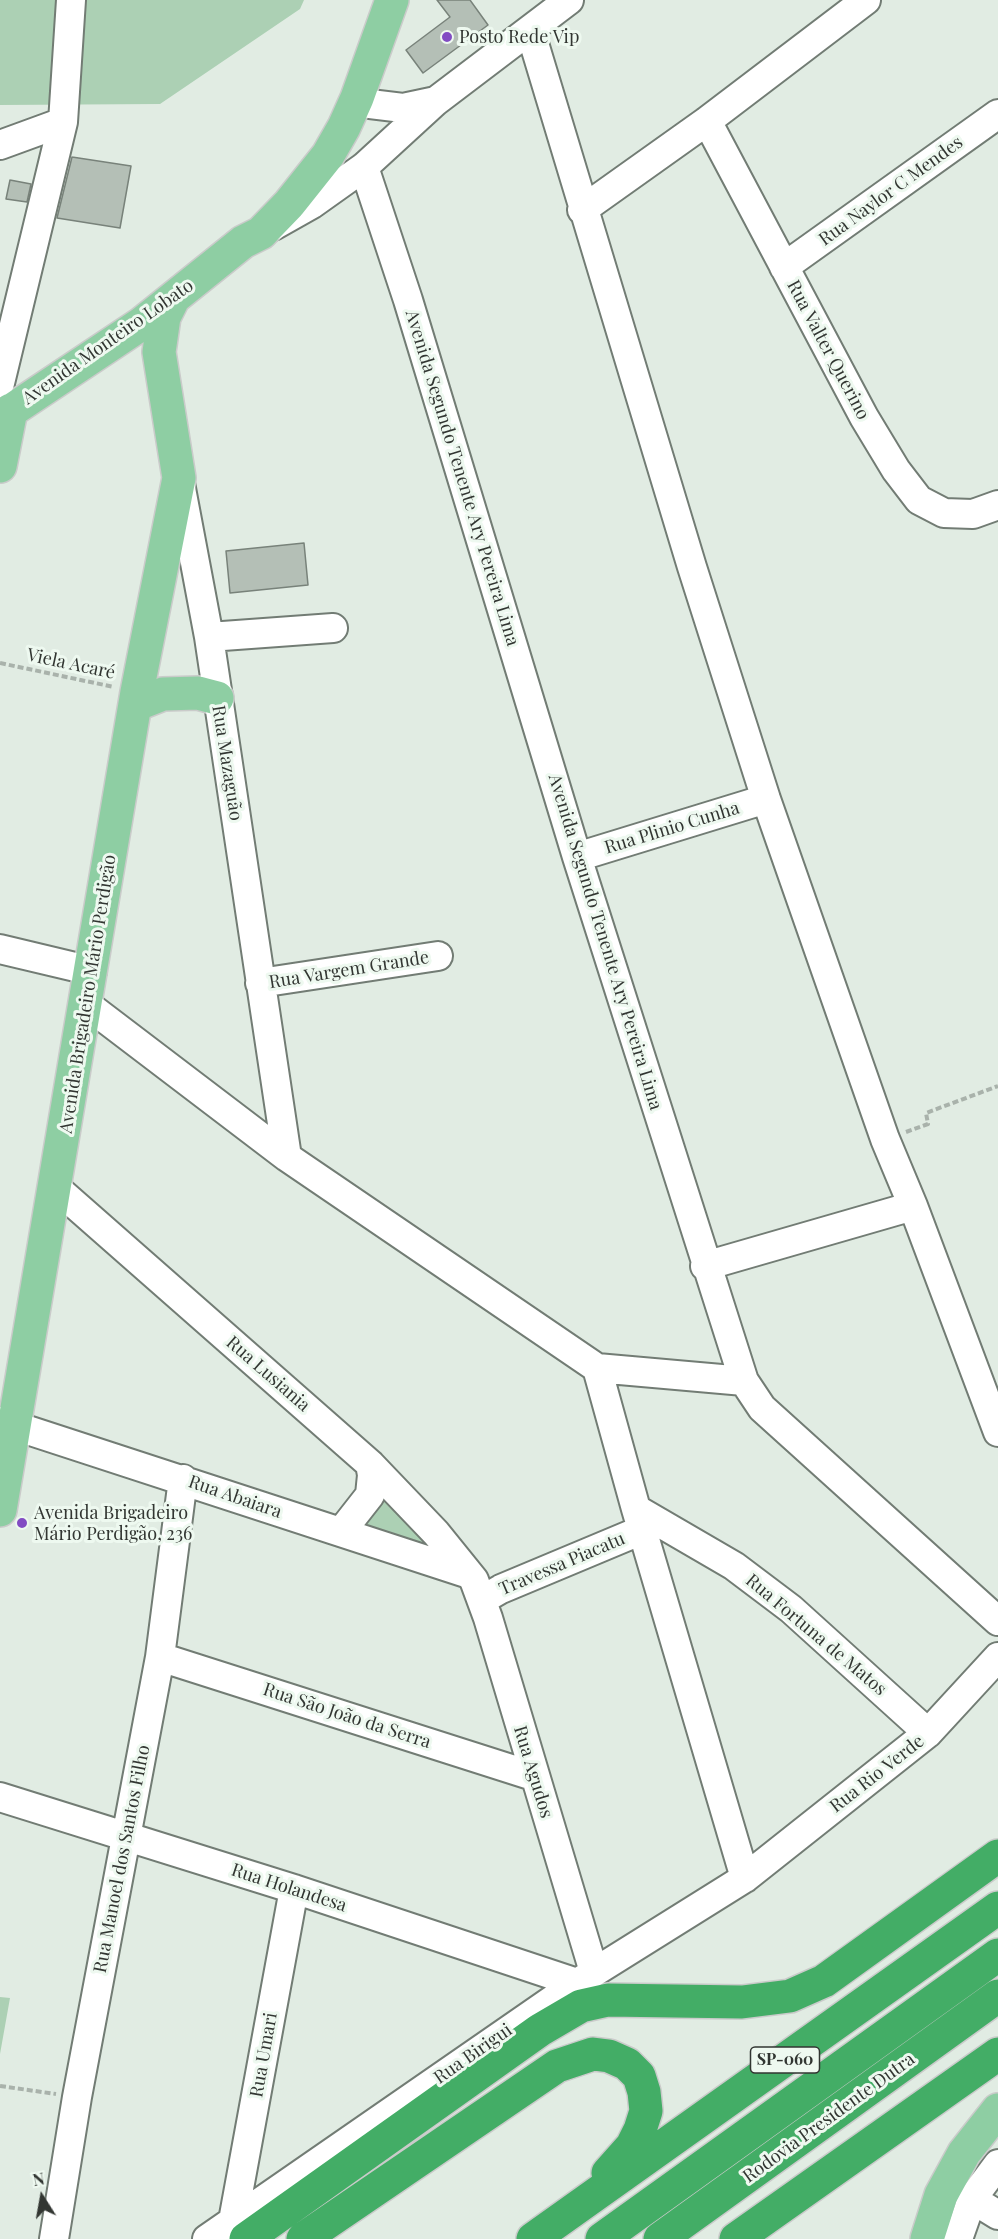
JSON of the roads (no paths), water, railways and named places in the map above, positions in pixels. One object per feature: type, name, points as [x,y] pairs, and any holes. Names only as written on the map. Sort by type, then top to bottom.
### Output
[{"type":"highway","points":[[240,2230],[540,2030],[581,2007],[608,2000],[742,2002],[790,1996],[824,1981],[998,1856]]},
{"type":"highway","name":"SP-060","points":[[532,2239],[998,1908]]},
{"type":"highway","name":"Rodovia Presidente Dutra","points":[[602,2239],[998,1955]]},
{"type":"highway","name":"Rodovia Presidente Dutra","points":[[660,2239],[998,1996]]},
{"type":"highway","points":[[303,2239],[557,2066],[593,2054],[609,2056],[627,2064],[639,2076],[646,2111],[632,2146],[572,2211]]},
{"type":"highway","points":[[736,2239],[998,2054]]},
{"type":"main road","name":"Avenida Monteiro Lobato","points":[[4,404],[111,345],[172,301],[252,238],[311,178],[328,156],[357,98],[392,0]]},
{"type":"main road","name":"Rua Mazaguão","points":[[172,301],[160,334],[160,371],[179,478]]},
{"type":"main road","points":[[111,345],[123,344],[140,350],[154,360],[160,371]]},
{"type":"main road","points":[[0,466],[4,404]]},
{"type":"main road","name":"Avenida Brigadeiro Mário Perdigão","points":[[0,1510],[8,1423],[55,1187],[136,699],[179,478]]},
{"type":"main road","points":[[136,699],[171,693],[198,693],[217,698]]},
{"type":"main road","points":[[927,2239],[941,2194],[964,2153],[998,2110]]},
{"type":"street","points":[[4,404],[63,122],[71,0]]},
{"type":"street","points":[[252,238],[312,204],[364,167],[436,101],[569,0]]},
{"type":"street","points":[[582,210],[707,121],[866,0]]},
{"type":"street","points":[[530,30],[582,210],[766,799],[885,1139],[913,1206],[998,1431]]},
{"type":"street","points":[[357,98],[370,104],[403,108],[436,101]]},
{"type":"street","name":"Rua Naylor C Mendes","points":[[784,267],[998,114]]},
{"type":"street","name":"Rua Valter Querino","points":[[707,121],[864,417],[896,470],[919,500],[944,513],[973,514],[998,505]]},
{"type":"street","points":[[0,145],[63,122]]},
{"type":"street","name":"Avenida Segundo Tenente Ary Pereira Lima","points":[[364,167],[449,434],[577,857],[705,1266],[744,1381],[762,1408],[998,1621]]},
{"type":"street","name":"Rua Mazaguão","points":[[179,478],[209,637],[287,1157]]},
{"type":"street","points":[[209,637],[333,628]]},
{"type":"street","name":"Rua Plinio Cunha","points":[[577,857],[766,799]]},
{"type":"street","points":[[0,949],[92,971]]},
{"type":"street","name":"Rua Vargem Grande","points":[[260,983],[438,956]]},
{"type":"street","points":[[86,1004],[287,1157],[597,1368],[744,1381]]},
{"type":"street","name":"Rua Lusiania","points":[[55,1187],[370,1464],[436,1533],[469,1574]]},
{"type":"street","points":[[705,1266],[913,1206]]},
{"type":"street","points":[[597,1368],[745,1878]]},
{"type":"street","name":"Rua Abaiara","points":[[8,1423],[469,1574]]},
{"type":"street","points":[[341,1532],[370,1495],[370,1464]]},
{"type":"street","name":"Rua Manoel dos Santos Filho","points":[[54,2239],[77,2097],[160,1657],[183,1479]]},
{"type":"street","name":"Travessa Piacatu","points":[[482,1600],[639,1519]]},
{"type":"street","name":"Rua Fortuna de Matos","points":[[639,1519],[734,1566],[791,1609],[928,1733]]},
{"type":"street","name":"Rua Agudos","points":[[469,1574],[482,1600],[533,1776],[585,1977]]},
{"type":"street","name":"Rua São João da Serra","points":[[160,1657],[533,1776]]},
{"type":"street","name":"Rua Rio Verde","points":[[745,1878],[928,1733],[998,1657]]},
{"type":"street","name":"Rua Holandesa","points":[[0,1797],[585,1977]]},
{"type":"street","name":"Rua Birigui","points":[[207,2239],[240,2230],[585,1977],[745,1878]]},
{"type":"street","name":"Rua Umari","points":[[240,2230],[294,1889]]},
{"type":"street","points":[[958,2239],[972,2199],[998,2164]]},
{"type":"street","points":[[972,2199],[998,2215]]},
{"type":"place","name":"Posto Rede Vip","points":[[447,37]]},
{"type":"place","name":"Avenida Brigadeiro Mário Perdigão, 236","points":[[22,1523]]}]
